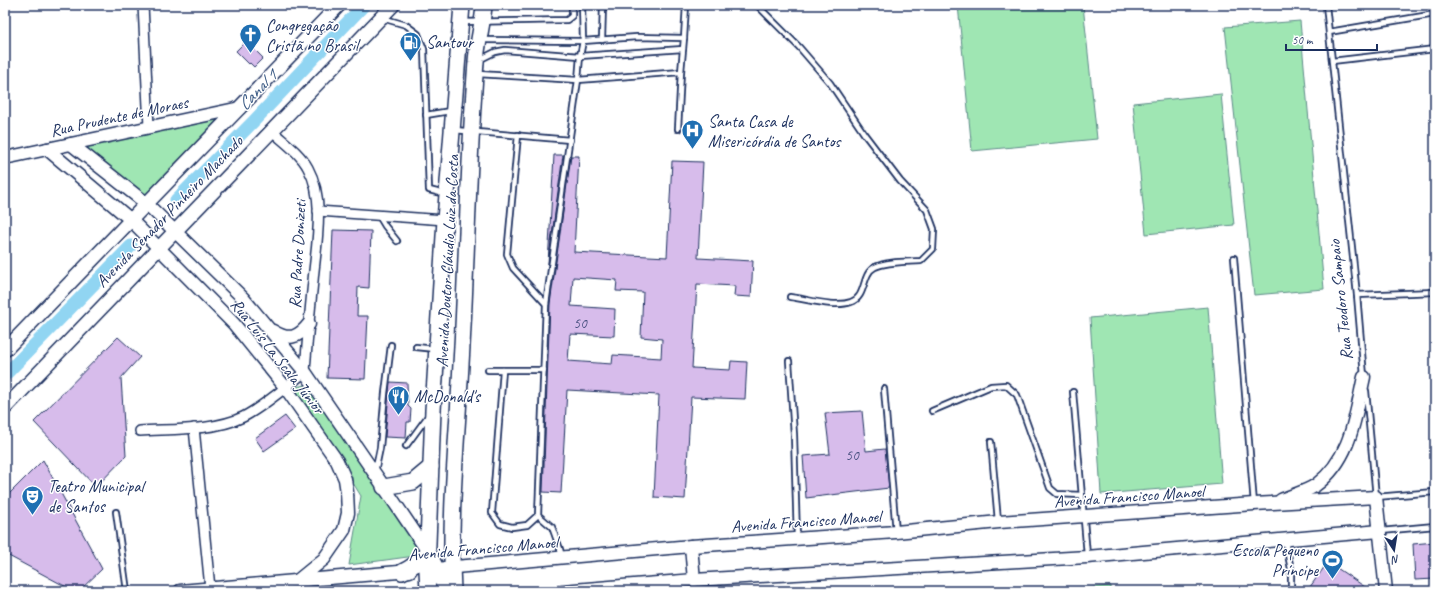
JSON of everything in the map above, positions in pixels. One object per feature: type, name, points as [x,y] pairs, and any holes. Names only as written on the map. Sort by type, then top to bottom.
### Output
[{"type":"main road","name":"Avenida Senador Pinheiro Machado","points":[[7,346],[147,204],[339,5]]},
{"type":"main road","name":"Avenida Senador Pinheiro Machado","points":[[5,408],[392,5]]},
{"type":"main road","name":"Avenida Doutor Cláudio Luiz da Costa","points":[[428,591],[432,569],[428,552],[436,349],[462,5]]},
{"type":"main road","name":"Avenida Doutor Cláudio Luiz da Costa","points":[[453,591],[453,514],[472,131],[476,68],[484,5]]},
{"type":"main road","points":[[384,486],[413,482],[431,467]]},
{"type":"main road","points":[[402,572],[419,562],[428,552]]},
{"type":"main road","points":[[432,569],[447,591]]},
{"type":"street","points":[[143,5],[149,127]]},
{"type":"street","name":"Rua Prudente de Moraes","points":[[5,158],[240,108]]},
{"type":"street","name":"Rua Padre Donizeti","points":[[272,131],[300,157],[307,166],[315,187],[318,211],[305,372]]},
{"type":"street","name":"Rua Luís La Scala Júnior","points":[[71,144],[147,204],[243,298],[305,372],[428,552]]},
{"type":"street","name":"Rua Luís La Scala Júnior","points":[[47,149],[131,220],[234,324],[285,387],[337,461],[345,479],[347,492],[348,513],[344,530],[324,559],[295,585]]},
{"type":"street","points":[[318,211],[445,220]]},
{"type":"street","points":[[267,327],[278,334],[290,337],[300,335],[309,324]]},
{"type":"street","points":[[140,431],[194,428],[227,423],[242,417],[305,372]]},
{"type":"street","points":[[1271,504],[1315,486],[1335,466],[1343,454],[1350,438],[1364,377]]},
{"type":"street","points":[[194,428],[210,588]]},
{"type":"street","name":"Avenida Francisco Manoel","points":[[180,591],[210,588],[295,585],[452,567],[562,558],[692,550],[797,538],[896,532],[999,522],[1254,504],[1376,503]]},
{"type":"street","name":"Rua Teodoro Sampaio","points":[[1376,503],[1386,591]]},
{"type":"street","points":[[562,591],[694,579],[1087,551],[1284,539],[1379,528]]},
{"type":"street","points":[[692,550],[694,579]]},
{"type":"lane","points":[[460,22],[567,20],[572,16],[572,5]]},
{"type":"lane","points":[[503,370],[492,513],[500,524],[512,527],[527,525],[538,516],[546,304],[583,41],[582,5]]},
{"type":"lane","points":[[602,40],[603,5]]},
{"type":"lane","points":[[678,129],[686,5]]},
{"type":"lane","points":[[757,5],[799,47],[830,82],[869,141],[900,181],[927,210],[934,229],[933,249],[921,261],[885,264],[873,268],[866,277],[861,294],[853,302],[839,304],[790,297]]},
{"type":"lane","name":"Rua Teodoro Sampaio","points":[[1326,5],[1357,295],[1376,503]]},
{"type":"lane","points":[[1329,32],[1435,14]]},
{"type":"lane","points":[[381,17],[406,25],[418,34],[424,49],[429,190],[447,195]]},
{"type":"lane","points":[[479,40],[583,41],[638,37],[684,38]]},
{"type":"lane","points":[[476,68],[495,52],[505,50],[580,56],[683,49]]},
{"type":"lane","points":[[1332,61],[1435,49]]},
{"type":"lane","points":[[476,68],[578,80],[682,72]]},
{"type":"lane","points":[[426,115],[453,110]]},
{"type":"lane","points":[[452,130],[570,140]]},
{"type":"lane","points":[[518,136],[507,254],[513,268],[546,304]]},
{"type":"lane","points":[[379,216],[397,241]]},
{"type":"lane","points":[[1234,258],[1254,504]]},
{"type":"lane","points":[[1357,295],[1435,292]]},
{"type":"lane","points":[[375,473],[380,448],[391,345]]},
{"type":"lane","points":[[416,347],[436,349]]},
{"type":"lane","points":[[789,361],[794,435],[797,538]]},
{"type":"lane","points":[[488,370],[544,370]]},
{"type":"lane","points":[[932,410],[991,386],[1006,385],[1017,395],[1050,488],[1057,494],[1082,495]]},
{"type":"lane","points":[[884,389],[896,532]]},
{"type":"lane","points":[[1073,392],[1087,551]]},
{"type":"lane","points":[[406,446],[433,410]]},
{"type":"lane","points":[[991,442],[999,522]]},
{"type":"lane","name":"Avenida Francisco Manoel","points":[[1376,503],[1435,492]]},
{"type":"lane","points":[[116,512],[127,591]]},
{"type":"lane","points":[[538,516],[552,527],[562,558]]},
{"type":"lane","points":[[1379,528],[1435,526]]},
{"type":"lane","points":[[1284,539],[1291,569],[1291,591]]},
{"type":"green space","points":[[958,5],[1083,5],[1097,139],[972,151]]},
{"type":"green space","points":[[1300,21],[1324,289],[1254,295],[1225,27]]},
{"type":"green space","points":[[1221,94],[1234,225],[1146,234],[1133,103]]},
{"type":"green space","points":[[231,113],[145,199],[79,146]]},
{"type":"green space","points":[[1208,307],[1222,484],[1101,494],[1090,318]]},
{"type":"green space","points":[[307,385],[418,547],[415,556],[349,565],[361,496],[294,387]]},
{"type":"green space","points":[[1111,586],[1111,591],[1044,591]]},
{"type":"building","name":"Congregação Cristã no Brasil","points":[[246,41],[263,58],[254,67],[236,51]]},
{"type":"building","points":[[554,155],[563,155],[548,264]]},
{"type":"building","name":"Santa Casa de Misericórdia de Santos","points":[[571,156],[579,156],[574,252],[667,257],[672,161],[703,162],[698,258],[753,261],[751,297],[734,296],[735,286],[697,284],[692,368],[730,370],[731,361],[747,362],[745,399],[691,397],[685,499],[654,497],[659,395],[567,390],[561,493],[543,492],[550,304]],"holes":[[[573,277],[617,280],[616,291],[643,292],[641,337],[662,339],[661,358],[613,355],[612,364],[568,361],[570,334],[614,336],[615,309],[571,306]]]},
{"type":"building","points":[[333,230],[371,231],[369,288],[358,287],[357,316],[368,316],[365,379],[327,378]]},
{"type":"building","points":[[118,337],[140,357],[121,378],[126,456],[96,487],[34,422]]},
{"type":"building","name":"McDonald's","points":[[390,382],[407,383],[408,406],[411,409],[410,422],[407,422],[406,438],[385,437]]},
{"type":"building","points":[[862,411],[866,451],[885,449],[889,488],[806,498],[803,456],[830,454],[825,413]]},
{"type":"building","points":[[285,416],[295,429],[264,451],[255,438]]},
{"type":"building","points":[[43,460],[102,569],[79,591],[74,591],[5,554],[5,498]]},
{"type":"building","points":[[1435,542],[1435,579],[1415,580],[1413,544]]},
{"type":"building","name":"Escola Pequeno Príncipe","points":[[1328,562],[1371,591],[1307,591]]},
{"type":"waterway","name":"Canal 1","points":[[176,200],[254,121],[364,5]]},
{"type":"waterway","name":"Canal 1","points":[[5,375],[131,246]]},
{"type":"place","name":"Congregação Cristã no Brasil","points":[[250,54]]},
{"type":"place","name":"Santour","points":[[410,62]]},
{"type":"place","name":"Santa Casa de Misericórdia de Santos","points":[[693,150]]},
{"type":"place","name":"McDonald's","points":[[398,416]]},
{"type":"place","name":"Teatro Municipal de Santos","points":[[33,516]]},
{"type":"place","name":"Escola Pequeno Príncipe","points":[[1333,580]]}]
